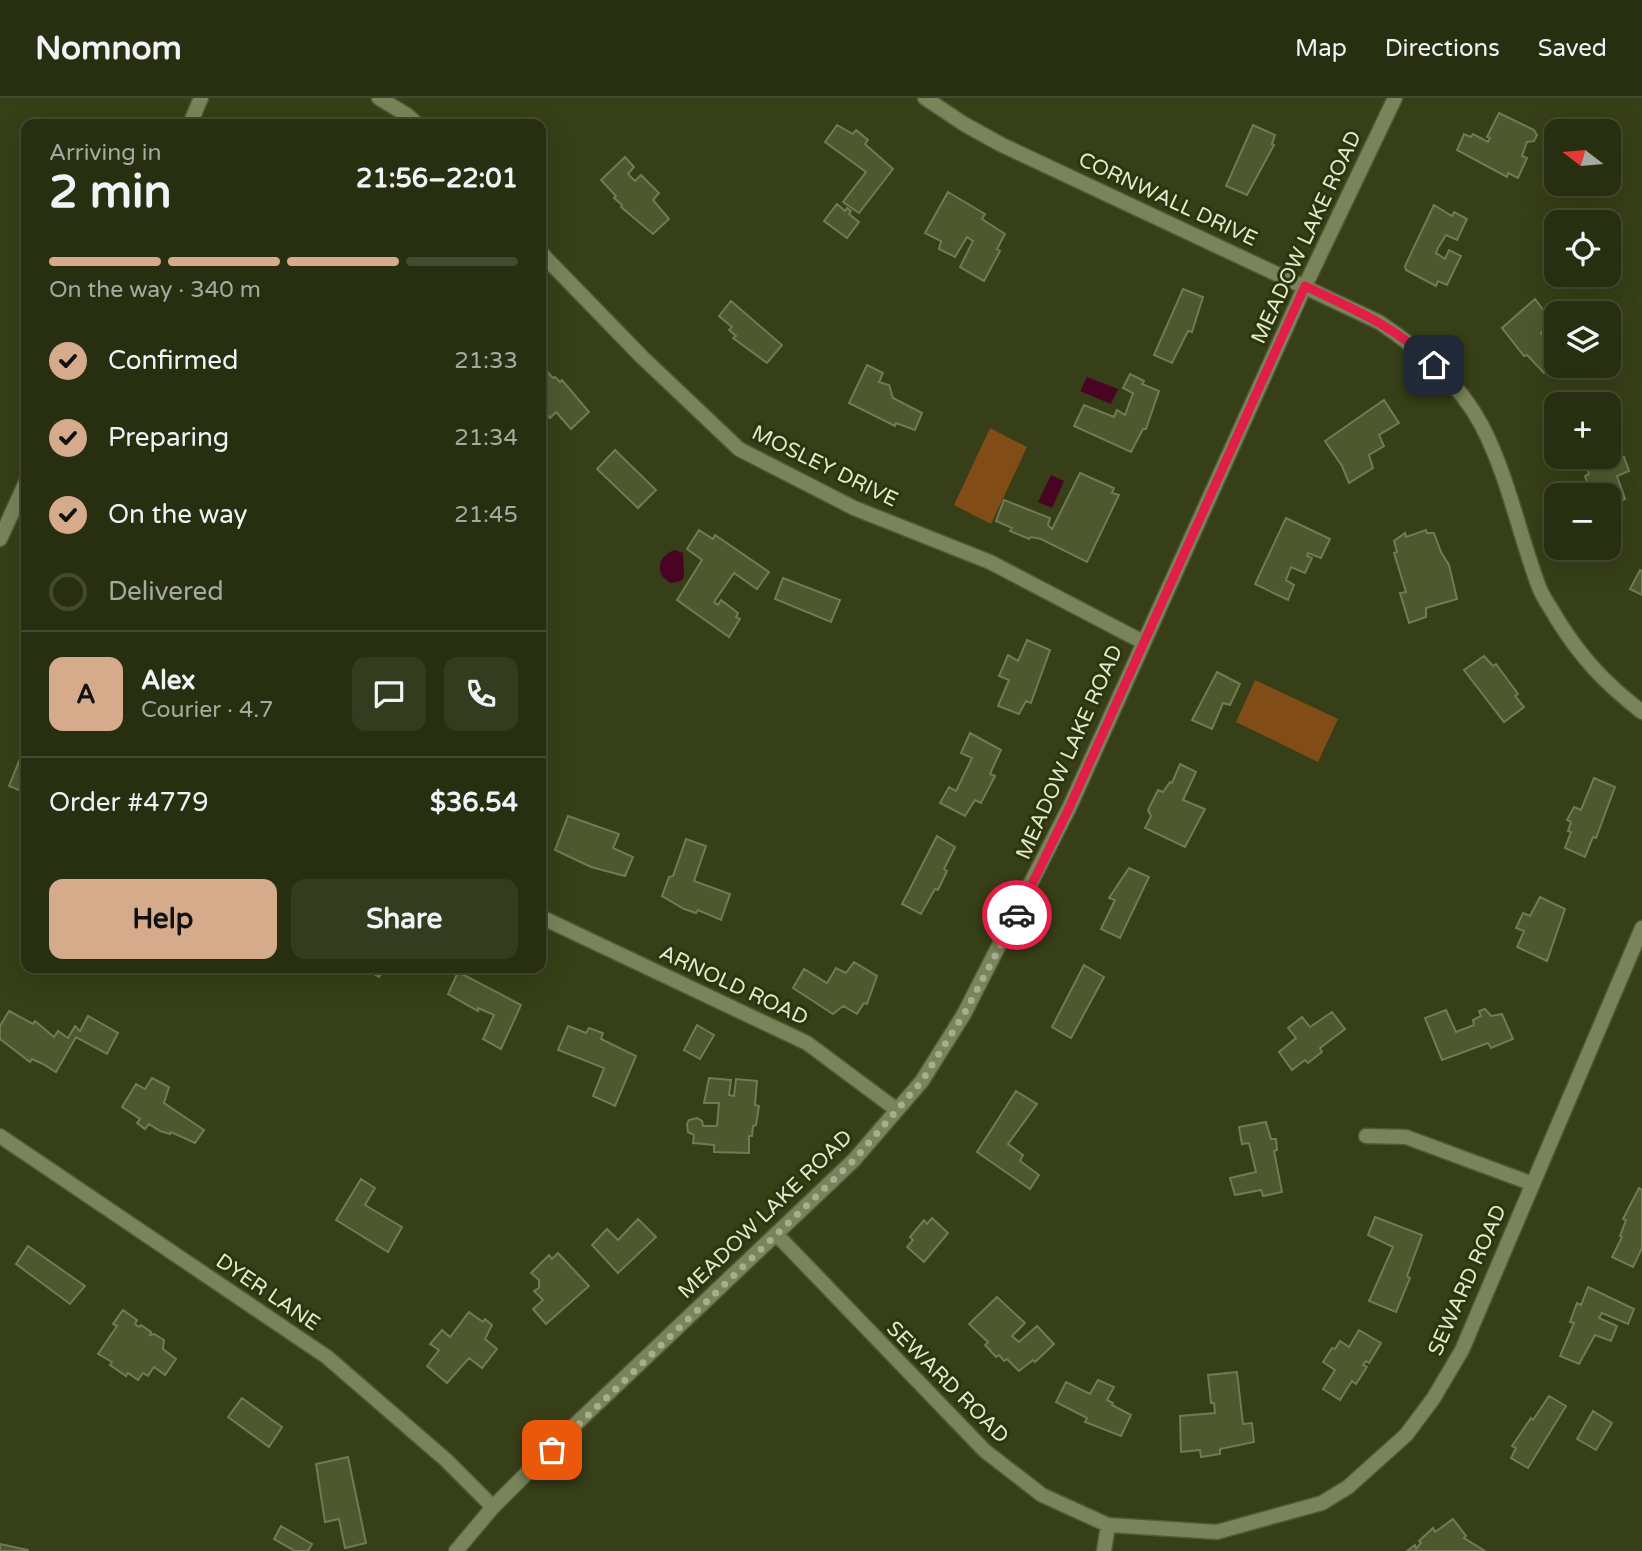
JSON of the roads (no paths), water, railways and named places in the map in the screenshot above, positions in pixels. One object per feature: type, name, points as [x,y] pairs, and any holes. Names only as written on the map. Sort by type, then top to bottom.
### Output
[{"type":"street","points":[[192,119],[201,98]]},
{"type":"street","points":[[379,98],[411,119]]},
{"type":"street","name":"CORNWALL DRIVE","points":[[925,98],[1002,145],[1379,321],[1421,351],[1448,380],[1482,425],[1508,492],[1540,589],[1578,653],[1601,679],[1642,712]]},
{"type":"street","name":"MEADOW LAKE ROAD","points":[[456,1551],[493,1507],[581,1419],[777,1236],[854,1160],[922,1081],[964,1014],[1010,929],[1070,806],[1305,286],[1395,98]]},
{"type":"street","name":"MOSLEY DRIVE","points":[[546,258],[642,357],[739,449],[854,508],[990,562],[1143,642]]},
{"type":"street","points":[[0,539],[21,493]]},
{"type":"street","name":"ARNOLD ROAD","points":[[546,919],[807,1043],[897,1110]]},
{"type":"street","name":"SEWARD ROAD","points":[[777,1236],[985,1451],[1042,1495],[1108,1525],[1217,1532],[1322,1503],[1348,1487],[1406,1435],[1433,1399],[1464,1347],[1642,928]]},
{"type":"street","name":"DYER LANE","points":[[0,1136],[327,1357],[446,1460],[493,1507]]},
{"type":"street","points":[[1366,1136],[1406,1136],[1533,1184]]},
{"type":"street","points":[[1104,1551],[1108,1525]]}]
